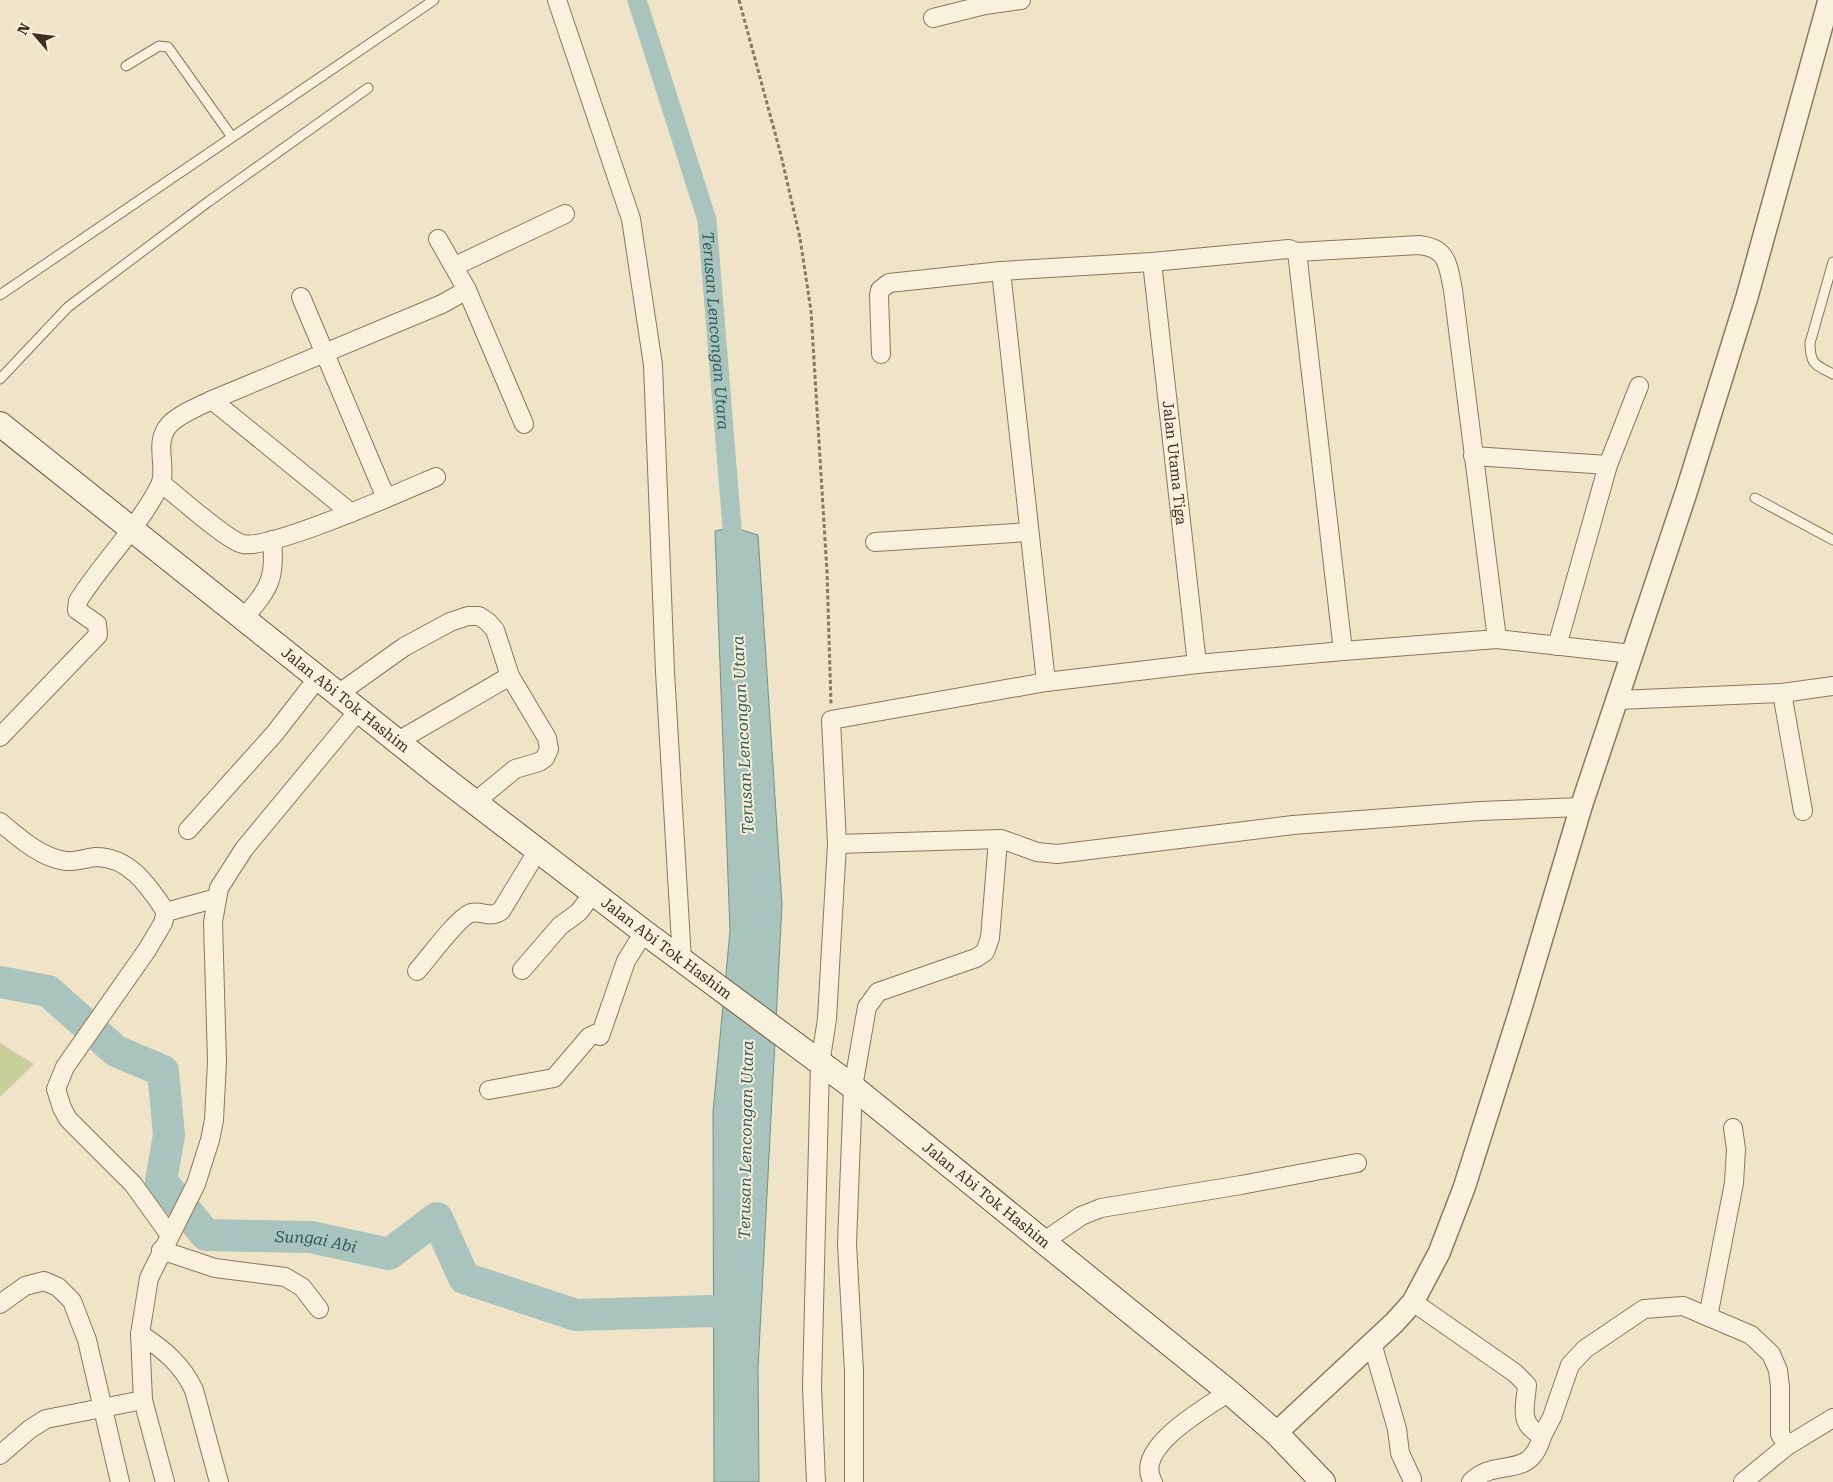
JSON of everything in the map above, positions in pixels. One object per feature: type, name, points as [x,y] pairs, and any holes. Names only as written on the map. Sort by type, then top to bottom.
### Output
[{"type":"main road","name":"Jalan Abi Tok Hashim","points":[[0,424],[244,618],[317,679],[475,802],[644,932],[853,1087],[1229,1392],[1276,1433],[1322,1482]]},
{"type":"street","points":[[557,0],[631,219],[653,365],[665,662],[682,960]]},
{"type":"street","points":[[932,18],[985,3],[1021,0]]},
{"type":"street","points":[[1276,1433],[1413,1302],[1433,1269],[1464,1188],[1521,1008],[1581,807],[1686,493],[1747,297],[1829,0]]},
{"type":"street","points":[[455,266],[565,214]]},
{"type":"street","points":[[438,239],[467,290],[524,424]]},
{"type":"street","points":[[881,354],[878,306],[880,290],[884,286],[903,280],[1001,271],[1152,262],[1289,249],[1298,252],[1418,245],[1437,249],[1442,254],[1449,270],[1454,290],[1497,639]]},
{"type":"street","points":[[1298,252],[1343,651]]},
{"type":"street","name":"Jalan Utama Tiga","points":[[1152,262],[1197,664]]},
{"type":"street","points":[[1001,271],[1046,682]]},
{"type":"street","points":[[0,738],[98,635],[97,624],[77,610],[78,601],[131,530],[161,483],[162,436],[168,426],[178,418],[212,400],[442,304],[467,290]]},
{"type":"street","points":[[301,297],[386,498]]},
{"type":"street","points":[[1557,646],[1608,465],[1639,386]]},
{"type":"street","points":[[212,400],[351,513]]},
{"type":"street","points":[[1473,456],[1608,465]]},
{"type":"street","points":[[161,483],[234,540],[253,545],[351,513],[436,477]]},
{"type":"street","points":[[875,542],[1029,532]]},
{"type":"street","points":[[244,618],[265,593],[271,578],[274,564],[272,540]]},
{"type":"street","points":[[338,694],[404,647],[450,622],[468,616],[479,616],[488,622],[495,630],[500,641],[510,676],[547,738],[547,754],[539,762],[515,769],[475,802]]},
{"type":"street","points":[[816,1482],[812,1387],[811,1057],[828,1019],[836,844],[831,720],[1046,682],[1197,664],[1343,651],[1497,639],[1632,654]]},
{"type":"street","points":[[398,741],[510,676]]},
{"type":"street","points":[[188,830],[274,733],[317,679]]},
{"type":"street","points":[[1618,700],[1782,693],[1833,686]]},
{"type":"street","points":[[1782,693],[1804,811]]},
{"type":"street","points":[[165,1482],[143,1400],[140,1334],[149,1278],[196,1184],[210,1140],[216,1093],[213,946],[216,898],[219,888],[244,849],[359,710]]},
{"type":"street","points":[[836,844],[998,840],[1011,841],[1037,852],[1056,854],[1294,825],[1480,811],[1581,807]]},
{"type":"street","points":[[0,822],[42,853],[55,858],[67,861],[103,858],[130,868],[149,887],[166,912],[163,923],[147,950],[59,1078],[56,1089],[62,1108],[68,1118],[132,1184],[169,1235],[215,1268],[286,1277],[302,1287],[319,1309]]},
{"type":"street","points":[[854,1482],[854,1371],[846,1244],[853,1087],[867,1007],[878,992],[976,958],[985,952],[989,946],[998,840]]},
{"type":"street","points":[[417,970],[465,916],[477,912],[495,915],[501,911],[538,850]]},
{"type":"street","points":[[522,970],[560,926],[579,912],[593,893]]},
{"type":"street","points":[[166,912],[216,898]]},
{"type":"street","points":[[489,1090],[554,1078],[589,1038],[595,1034],[600,1036],[626,961],[644,932]]},
{"type":"street","points":[[1708,1317],[1734,1183],[1736,1149],[1733,1128]]},
{"type":"street","points":[[1043,1242],[1081,1216],[1101,1208],[1241,1185],[1357,1163]]},
{"type":"street","points":[[0,1304],[34,1282],[52,1283],[65,1292],[72,1300],[87,1340],[120,1482]]},
{"type":"street","points":[[1413,1302],[1515,1373],[1527,1385],[1524,1420],[1532,1431],[1542,1436]]},
{"type":"street","points":[[1471,1482],[1476,1476],[1490,1471],[1513,1470],[1521,1467],[1538,1452],[1542,1436],[1552,1417],[1570,1365],[1585,1349],[1644,1309],[1683,1306],[1751,1335],[1771,1354],[1778,1370],[1780,1387],[1780,1434],[1787,1446]]},
{"type":"street","points":[[140,1334],[172,1358],[188,1377],[194,1390],[219,1482]]},
{"type":"street","points":[[1372,1343],[1397,1429],[1400,1453],[1412,1479]]},
{"type":"street","points":[[1153,1482],[1149,1476],[1149,1461],[1155,1450],[1174,1431],[1229,1392]]},
{"type":"street","points":[[0,1455],[24,1434],[46,1419],[102,1406],[143,1400]]},
{"type":"street","points":[[1743,1482],[1787,1446],[1833,1418]]},
{"type":"lane","points":[[0,295],[434,0]]},
{"type":"lane","points":[[126,66],[159,46],[168,47],[232,137]]},
{"type":"lane","points":[[0,379],[68,307],[208,202],[368,88]]},
{"type":"lane","points":[[1833,262],[1830,279],[1810,343],[1810,356],[1815,365],[1833,374]]},
{"type":"lane","points":[[1755,498],[1833,540]]},
{"type":"path","points":[[739,0],[781,155],[800,238],[811,311],[828,572],[831,720]]},
{"type":"green space","points":[[0,1043],[34,1064],[0,1097]]},
{"type":"water","points":[[733,527],[758,535],[782,905],[758,1369],[759,1482],[714,1482],[713,1112],[730,931],[715,531]]},
{"type":"waterway","name":"Terusan Lencongan Utara","points":[[637,0],[707,220],[734,552]]},
{"type":"waterway","name":"Sungai Abi","points":[[0,982],[48,991],[116,1051],[163,1071],[169,1135],[161,1181],[206,1235],[311,1237],[389,1254],[437,1218],[464,1278],[576,1315],[712,1311],[740,1317]]}]
